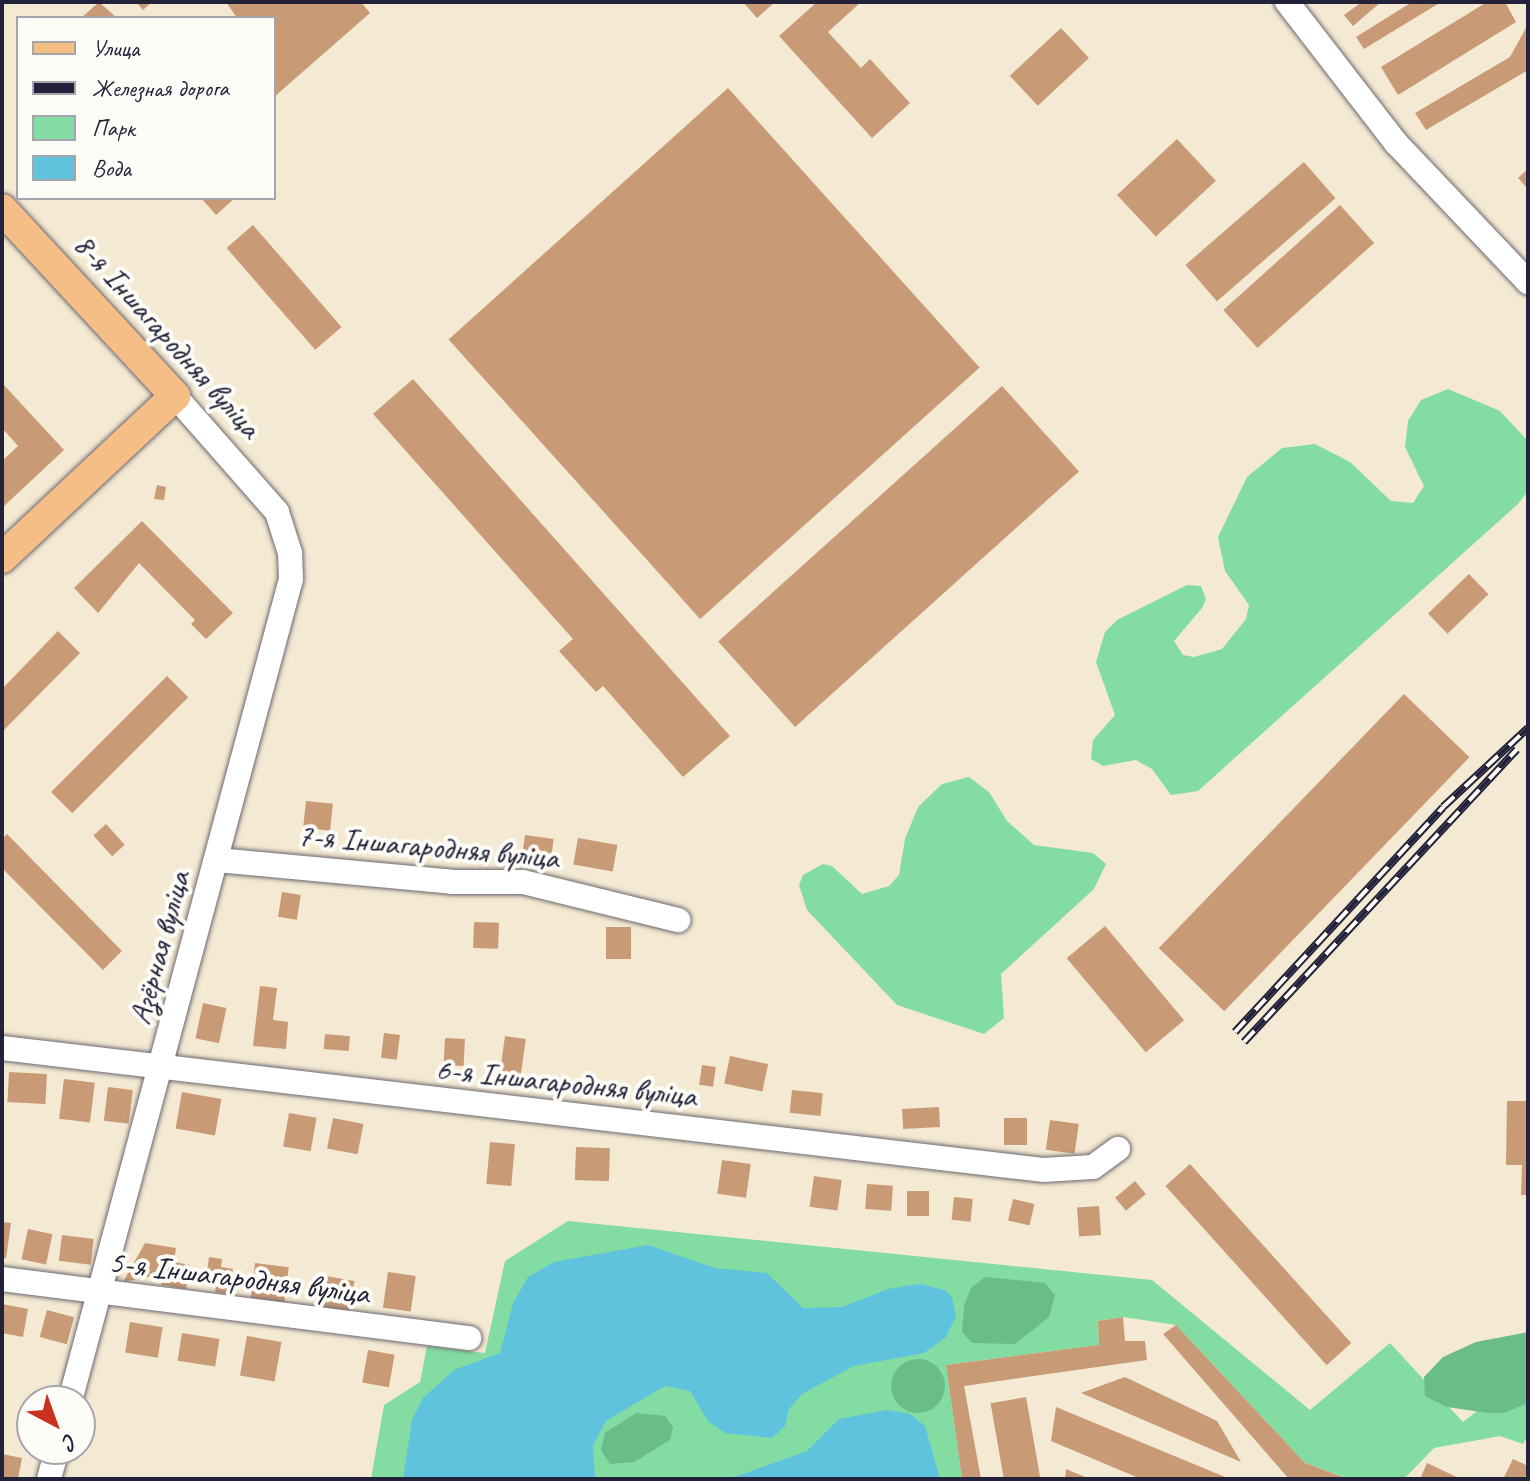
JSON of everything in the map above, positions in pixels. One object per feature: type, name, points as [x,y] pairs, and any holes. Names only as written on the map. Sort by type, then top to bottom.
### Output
[{"type":"main road","name":"8-я Іншагародняя вуліца","points":[[2,209],[175,396]]},
{"type":"main road","points":[[2,558],[175,396]]},
{"type":"street","points":[[1287,2],[1396,143],[1528,282]]},
{"type":"street","name":"8-я Іншагародняя вуліца","points":[[175,396],[277,512]]},
{"type":"street","name":"Азёрная вуліца","points":[[74,1385],[291,579],[290,553],[277,512]]},
{"type":"street","name":"7-я Іншагародняя вуліца","points":[[217,860],[452,882],[523,882],[678,920]]},
{"type":"street","name":"6-я Іншагародняя вуліца","points":[[2,1048],[1043,1170],[1093,1167],[1118,1149]]},
{"type":"street","name":"5-я Іншагародняя вуліца","points":[[2,1279],[469,1338]]},
{"type":"green space","points":[[1448,389],[1500,411],[1527,440],[1528,491],[1518,504],[1198,791],[1171,795],[1152,769],[1136,760],[1103,766],[1091,759],[1093,740],[1115,715],[1096,662],[1105,632],[1117,620],[1187,585],[1201,586],[1206,599],[1202,608],[1174,641],[1183,655],[1194,657],[1222,649],[1246,619],[1249,605],[1225,571],[1218,537],[1247,477],[1282,448],[1315,444],[1350,462],[1391,501],[1413,503],[1424,486],[1405,447],[1408,421],[1421,400]]},
{"type":"green space","points":[[969,777],[989,792],[1007,821],[1034,845],[1093,853],[1106,864],[1094,889],[1001,974],[1004,1018],[984,1034],[897,1005],[807,910],[799,885],[803,875],[823,864],[832,866],[862,894],[889,886],[899,875],[905,839],[918,807],[942,784]]},
{"type":"green space","points":[[568,1221],[1152,1280],[1310,1410],[1390,1343],[1463,1422],[1528,1371],[1528,1436],[1523,1444],[1500,1436],[1434,1448],[1404,1479],[1349,1479],[1305,1463],[1176,1325],[1123,1317],[1098,1321],[1099,1345],[946,1365],[962,1479],[371,1479],[384,1405],[420,1382],[427,1346],[485,1353],[505,1261]]},
{"type":"green space","points":[[985,1277],[1045,1283],[1055,1295],[1049,1317],[1015,1344],[972,1343],[962,1332],[964,1306],[971,1288]]},
{"type":"green space","points":[[1528,1332],[1528,1403],[1504,1413],[1488,1413],[1447,1407],[1425,1396],[1424,1377],[1443,1357],[1476,1342]]},
{"type":"green space","points":[[918,1359],[937,1367],[945,1386],[937,1405],[918,1413],[899,1405],[891,1386],[899,1367]]},
{"type":"green space","points":[[636,1413],[665,1416],[673,1427],[670,1440],[634,1462],[610,1464],[601,1450],[605,1433]]},
{"type":"water","points":[[648,1245],[715,1268],[767,1273],[803,1308],[842,1307],[888,1289],[919,1284],[945,1290],[952,1297],[956,1316],[946,1337],[924,1353],[854,1366],[802,1394],[789,1409],[785,1426],[772,1438],[725,1433],[708,1421],[690,1391],[665,1386],[606,1421],[593,1445],[595,1479],[403,1479],[412,1420],[423,1398],[454,1370],[500,1353],[513,1303],[528,1277],[554,1262]]},
{"type":"water","points":[[887,1410],[910,1414],[925,1426],[940,1479],[729,1479],[807,1451],[839,1419]]},
{"type":"building","points":[[99,2],[115,16],[83,16]]},
{"type":"building","points":[[136,2],[152,2],[143,10]]},
{"type":"building","points":[[226,2],[361,2],[370,13],[276,95],[276,16],[236,16]]},
{"type":"building","points":[[743,2],[775,2],[757,18]]},
{"type":"building","points":[[817,2],[861,2],[828,32],[861,68],[870,59],[910,103],[872,138],[779,36]]},
{"type":"building","points":[[1362,2],[1381,2],[1353,26],[1344,15]]},
{"type":"building","points":[[1412,2],[1441,2],[1364,49],[1356,37]]},
{"type":"building","points":[[1487,2],[1505,2],[1516,22],[1398,95],[1381,67]]},
{"type":"building","points":[[1528,24],[1528,70],[1426,130],[1415,113],[1510,57]]},
{"type":"building","points":[[1061,28],[1089,58],[1038,106],[1010,76]]},
{"type":"building","points":[[728,88],[980,367],[700,619],[449,340]]},
{"type":"building","points":[[1177,139],[1216,181],[1156,237],[1117,195]]},
{"type":"building","points":[[1304,162],[1335,198],[1217,301],[1186,265]]},
{"type":"building","points":[[1528,169],[1528,189],[1518,178]]},
{"type":"building","points":[[203,200],[233,200],[216,215]]},
{"type":"building","points":[[1340,205],[1374,243],[1257,348],[1223,310]]},
{"type":"building","points":[[253,225],[342,327],[315,350],[227,248]]},
{"type":"building","points":[[413,379],[730,736],[683,777],[603,686],[596,692],[559,651],[573,639],[373,414]]},
{"type":"building","points":[[2,383],[64,450],[2,508],[2,461],[18,446],[2,428]]},
{"type":"building","points":[[1002,386],[1079,471],[795,727],[718,642]]},
{"type":"building","points":[[157,485],[166,487],[164,500],[154,499]]},
{"type":"building","points":[[142,521],[233,613],[206,639],[191,624],[195,620],[139,563],[98,613],[74,588]]},
{"type":"building","points":[[1469,574],[1488,594],[1447,634],[1428,614]]},
{"type":"building","points":[[58,631],[80,653],[2,732],[2,689]]},
{"type":"building","points":[[167,676],[188,697],[72,813],[51,792]]},
{"type":"building","points":[[1404,694],[1469,757],[1224,1011],[1159,948]]},
{"type":"building","points":[[306,801],[333,804],[330,831],[303,828]]},
{"type":"building","points":[[106,824],[125,845],[112,856],[93,835]]},
{"type":"building","points":[[7,834],[122,951],[103,970],[2,868],[2,839]]},
{"type":"building","points":[[525,835],[554,839],[550,865],[521,861]]},
{"type":"building","points":[[578,838],[617,845],[613,872],[573,865]]},
{"type":"building","points":[[282,892],[301,895],[297,920],[278,917]]},
{"type":"building","points":[[474,922],[499,923],[498,949],[473,948]]},
{"type":"building","points":[[1105,926],[1184,1020],[1146,1052],[1067,958]]},
{"type":"building","points":[[606,927],[631,927],[631,959],[606,959]]},
{"type":"building","points":[[260,986],[277,988],[273,1020],[288,1022],[286,1049],[253,1046]]},
{"type":"building","points":[[203,1003],[226,1008],[219,1043],[196,1038]]},
{"type":"building","points":[[384,1033],[400,1035],[397,1060],[381,1058]]},
{"type":"building","points":[[325,1034],[350,1036],[349,1051],[324,1049]]},
{"type":"building","points":[[505,1036],[526,1039],[521,1075],[500,1072]]},
{"type":"building","points":[[445,1038],[465,1039],[464,1066],[444,1065]]},
{"type":"building","points":[[730,1056],[768,1064],[762,1091],[724,1083]]},
{"type":"building","points":[[702,1065],[716,1067],[713,1087],[699,1085]]},
{"type":"building","points":[[9,1072],[47,1074],[45,1104],[7,1102]]},
{"type":"building","points":[[64,1079],[95,1083],[90,1122],[59,1119]]},
{"type":"building","points":[[108,1087],[133,1090],[129,1124],[104,1121]]},
{"type":"building","points":[[792,1090],[823,1093],[820,1116],[790,1113]]},
{"type":"building","points":[[182,1092],[221,1099],[215,1135],[176,1128]]},
{"type":"building","points":[[1507,1101],[1528,1101],[1528,1195],[1521,1195],[1522,1165],[1506,1165]]},
{"type":"building","points":[[939,1107],[940,1127],[903,1129],[902,1109]]},
{"type":"building","points":[[289,1113],[317,1118],[311,1151],[283,1146]]},
{"type":"building","points":[[333,1118],[363,1124],[358,1154],[327,1148]]},
{"type":"building","points":[[1004,1118],[1027,1118],[1027,1145],[1004,1145]]},
{"type":"building","points":[[1050,1120],[1079,1124],[1075,1154],[1046,1150]]},
{"type":"building","points":[[490,1142],[515,1144],[511,1186],[486,1184]]},
{"type":"building","points":[[576,1147],[610,1148],[609,1181],[575,1180]]},
{"type":"building","points":[[722,1160],[751,1164],[746,1198],[717,1194]]},
{"type":"building","points":[[1190,1164],[1351,1343],[1327,1365],[1165,1186]]},
{"type":"building","points":[[814,1176],[842,1180],[837,1211],[810,1207]]},
{"type":"building","points":[[1135,1181],[1146,1194],[1126,1211],[1115,1198]]},
{"type":"building","points":[[867,1184],[893,1186],[891,1211],[865,1209]]},
{"type":"building","points":[[907,1191],[929,1191],[929,1216],[907,1216]]},
{"type":"building","points":[[954,1197],[973,1199],[970,1222],[952,1220]]},
{"type":"building","points":[[1013,1199],[1034,1204],[1029,1225],[1008,1220]]},
{"type":"building","points":[[1099,1206],[1101,1235],[1079,1236],[1077,1208]]},
{"type":"building","points":[[2,1222],[11,1223],[6,1258],[2,1258]]},
{"type":"building","points":[[28,1229],[52,1234],[46,1265],[22,1259]]},
{"type":"building","points":[[62,1235],[94,1239],[91,1265],[59,1261]]},
{"type":"building","points":[[145,1243],[176,1248],[174,1262],[190,1265],[186,1289],[161,1285],[163,1274],[123,1282]]},
{"type":"building","points":[[209,1257],[222,1259],[221,1267],[233,1269],[229,1294],[215,1292],[217,1281],[206,1279]]},
{"type":"building","points":[[255,1263],[289,1267],[284,1302],[251,1298]]},
{"type":"building","points":[[388,1272],[416,1276],[411,1312],[383,1308]]},
{"type":"building","points":[[320,1275],[354,1281],[349,1312],[315,1306]]},
{"type":"building","points":[[2,1304],[28,1309],[23,1337],[2,1333]]},
{"type":"building","points":[[47,1310],[74,1317],[67,1344],[40,1337]]},
{"type":"building","points":[[1123,1317],[1125,1341],[1145,1341],[1147,1360],[964,1386],[981,1479],[962,1479],[946,1365],[1099,1345],[1098,1321]]},
{"type":"building","points":[[130,1322],[163,1327],[158,1358],[125,1353]]},
{"type":"building","points":[[1176,1325],[1305,1463],[1348,1479],[1289,1479],[1163,1334]]},
{"type":"building","points":[[182,1333],[220,1339],[215,1367],[178,1361]]},
{"type":"building","points":[[247,1336],[281,1342],[275,1381],[240,1375]]},
{"type":"building","points":[[368,1350],[395,1355],[389,1387],[362,1382]]},
{"type":"building","points":[[1125,1377],[1217,1421],[1241,1462],[1081,1393]]},
{"type":"building","points":[[1026,1397],[1040,1479],[1004,1479],[991,1403]]},
{"type":"building","points":[[1056,1407],[1230,1479],[1141,1479],[1051,1441]]},
{"type":"building","points":[[2,1454],[16,1457],[16,1465],[21,1465],[18,1479],[2,1478]]},
{"type":"building","points":[[1513,1459],[1528,1466],[1525,1479],[1503,1479]]},
{"type":"building","points":[[1427,1463],[1461,1479],[1420,1479]]},
{"type":"building","points":[[1066,1469],[1090,1479],[1065,1479]]},
{"type":"railway","points":[[1235,1032],[1443,807],[1528,728]]},
{"type":"railway","points":[[1244,1042],[1517,749]]}]
